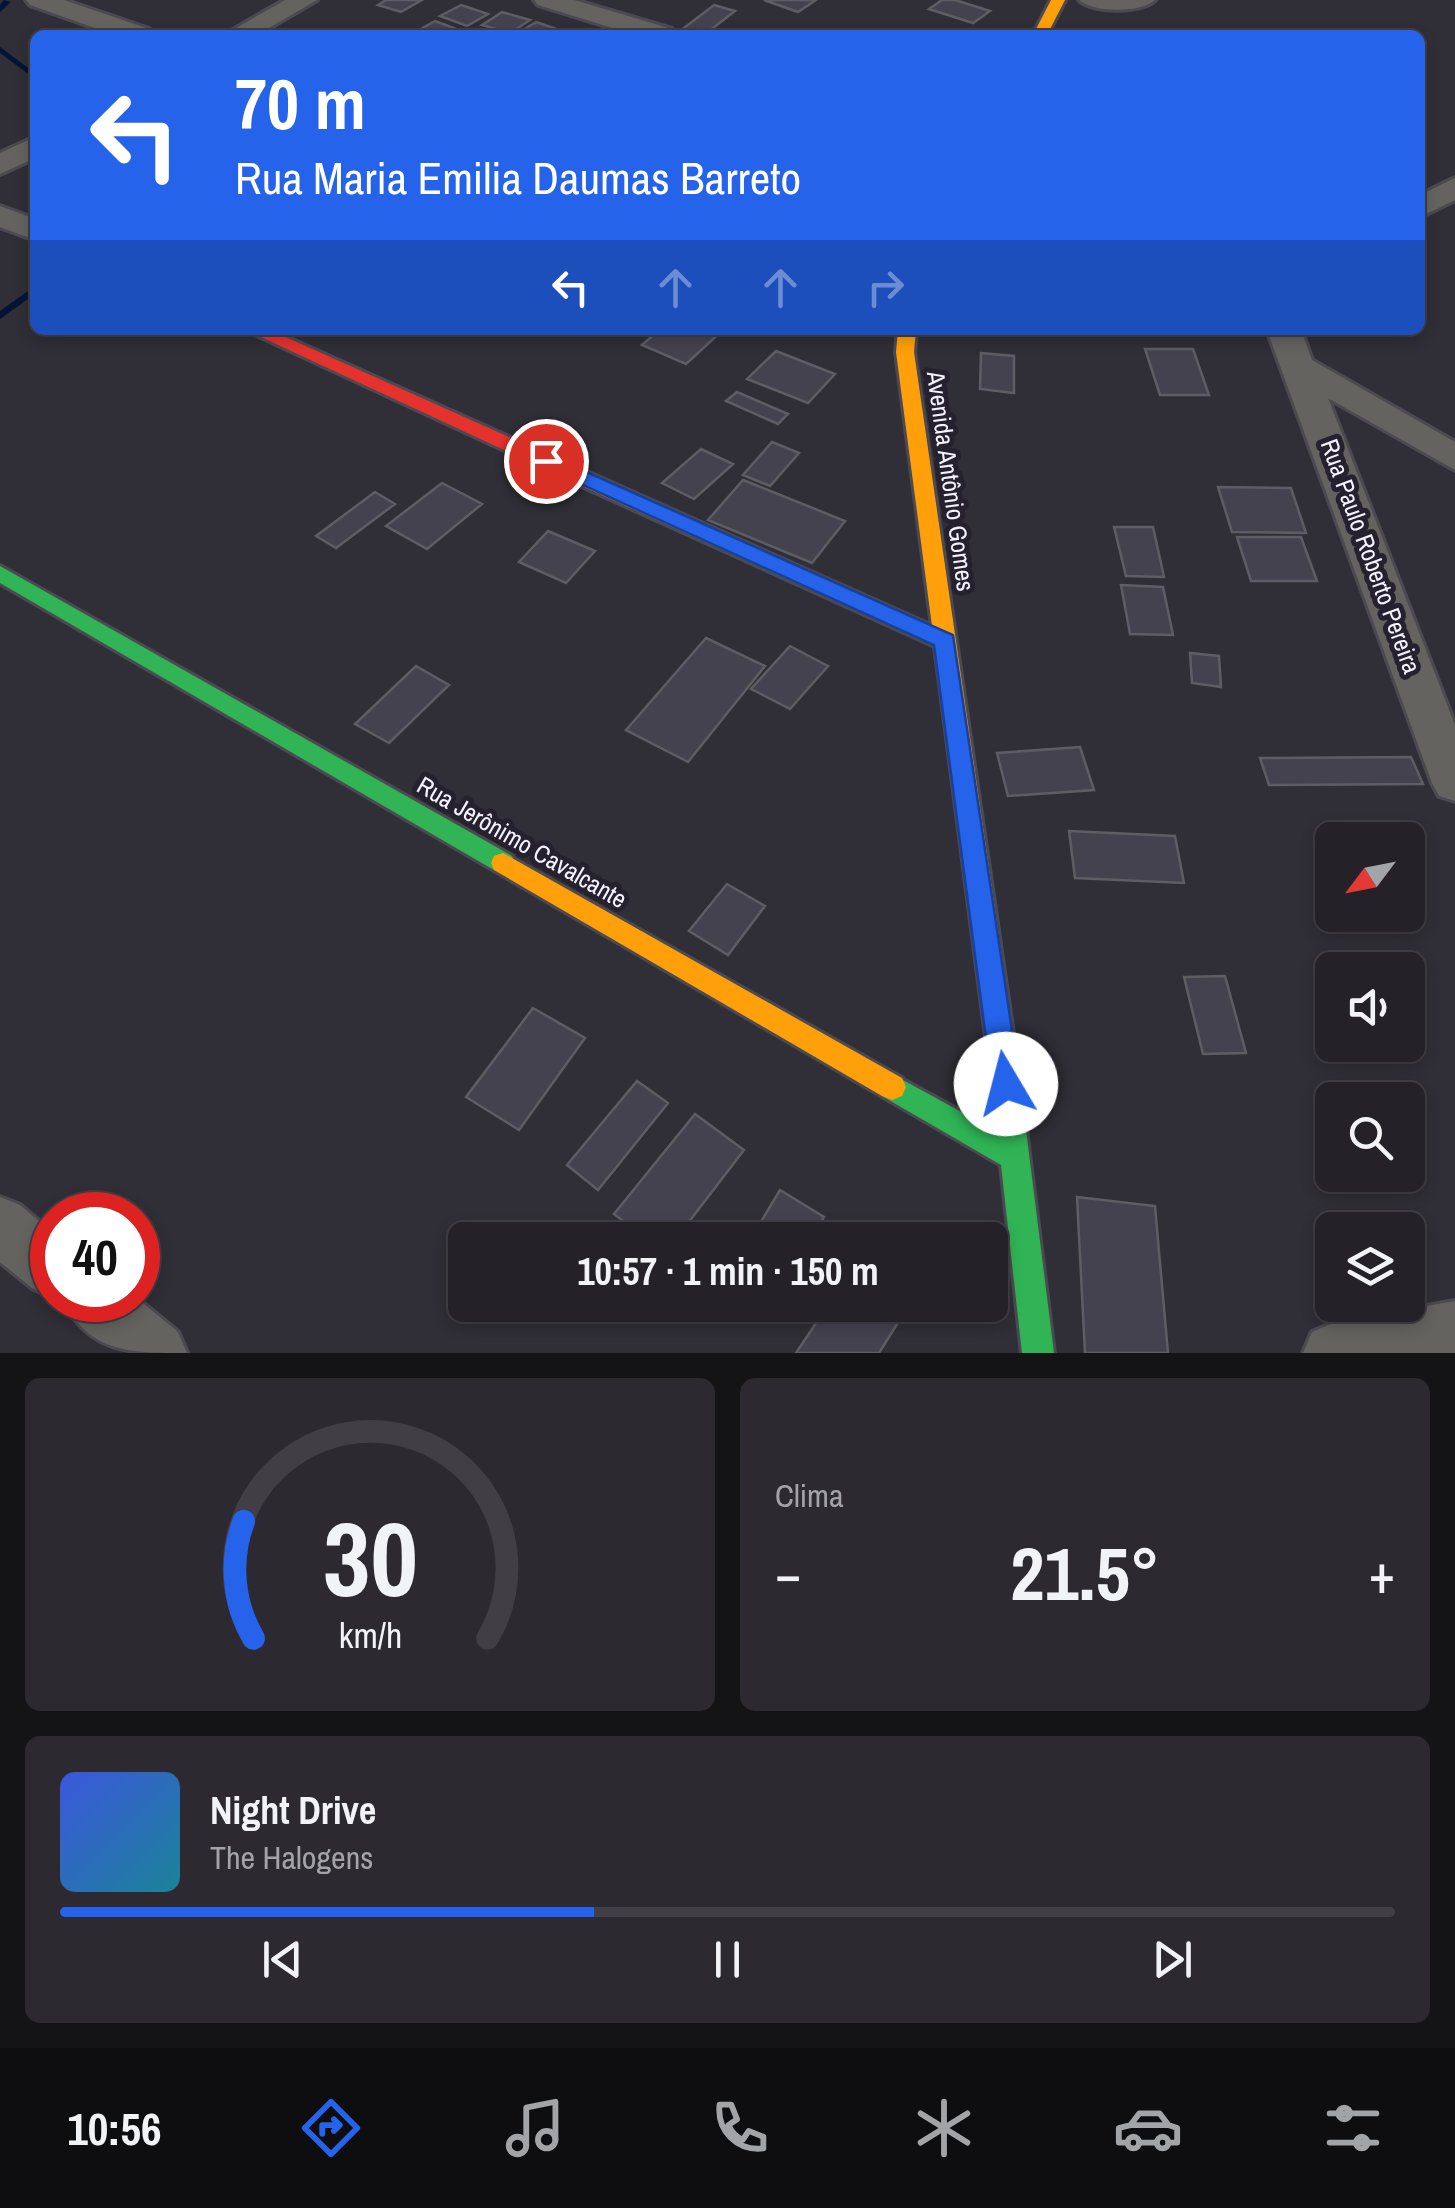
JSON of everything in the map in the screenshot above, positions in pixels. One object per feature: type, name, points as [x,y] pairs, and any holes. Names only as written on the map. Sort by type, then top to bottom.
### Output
[{"type":"street","points":[[39,0],[126,30]]},
{"type":"street","points":[[247,30],[304,0]]},
{"type":"street","points":[[547,0],[646,30]]},
{"type":"street","points":[[1043,30],[1058,0]]},
{"type":"street","points":[[1092,0],[1144,6]]},
{"type":"street","points":[[0,166],[30,149]]},
{"type":"street","points":[[1425,205],[1455,187]]},
{"type":"street","points":[[0,215],[30,229]]},
{"type":"street","points":[[267,335],[945,641]]},
{"type":"street","name":"Avenida Antônio Gomes","points":[[907,335],[906,352],[1016,1158],[1038,1353]]},
{"type":"street","name":"Rua Paulo Roberto Pereira","points":[[1286,335],[1455,783]]},
{"type":"street","points":[[1300,367],[1455,458]]},
{"type":"street","name":"Rua Jerônimo Cavalcante","points":[[0,573],[1016,1158]]},
{"type":"street","points":[[0,1226],[30,1250]]},
{"type":"street","points":[[119,1322],[157,1353]]},
{"type":"street","points":[[1333,1353],[1455,1331]]},
{"type":"building","points":[[386,0],[422,0],[401,12],[378,5]]},
{"type":"building","points":[[764,0],[816,0],[798,12]]},
{"type":"building","points":[[942,0],[990,11],[973,23],[929,9]]},
{"type":"building","points":[[461,5],[488,14],[467,26],[440,16]]},
{"type":"building","points":[[714,5],[735,11],[710,30],[681,30]]},
{"type":"building","points":[[502,12],[530,20],[515,30],[482,25]]},
{"type":"building","points":[[435,21],[459,30],[419,30]]},
{"type":"building","points":[[536,22],[554,28],[551,30],[523,30]]},
{"type":"building","points":[[653,335],[718,335],[686,364],[642,345]]},
{"type":"building","points":[[1145,349],[1193,349],[1209,395],[1160,395]]},
{"type":"building","points":[[776,351],[835,374],[808,403],[747,379]]},
{"type":"building","points":[[981,353],[1014,356],[1014,393],[980,389]]},
{"type":"building","points":[[737,392],[788,414],[778,424],[726,401]]},
{"type":"building","points":[[772,442],[799,453],[770,486],[743,475]]},
{"type":"building","points":[[701,449],[733,464],[694,499],[662,483]]},
{"type":"building","points":[[743,480],[845,521],[812,563],[708,520]]},
{"type":"building","points":[[442,483],[482,504],[427,549],[386,526]]},
{"type":"building","points":[[1218,487],[1291,488],[1306,533],[1232,532]]},
{"type":"building","points":[[375,492],[395,504],[336,548],[316,536]]},
{"type":"building","points":[[1114,527],[1153,527],[1164,577],[1126,576]]},
{"type":"building","points":[[548,531],[595,551],[566,583],[519,562]]},
{"type":"building","points":[[1237,537],[1301,537],[1317,581],[1251,581]]},
{"type":"building","points":[[1121,585],[1163,587],[1173,635],[1130,634]]},
{"type":"building","points":[[706,638],[765,666],[688,762],[626,730]]},
{"type":"building","points":[[790,646],[828,666],[790,709],[751,689]]},
{"type":"building","points":[[1190,653],[1219,656],[1221,687],[1192,683]]},
{"type":"building","points":[[416,666],[449,685],[389,743],[355,724]]},
{"type":"building","points":[[1080,747],[1094,790],[1008,796],[997,753]]},
{"type":"building","points":[[1411,757],[1423,784],[1269,785],[1260,758]]},
{"type":"building","points":[[1069,831],[1175,836],[1184,883],[1075,878]]},
{"type":"building","points":[[727,884],[765,906],[728,955],[689,931]]},
{"type":"building","points":[[1225,976],[1246,1053],[1203,1054],[1184,977]]},
{"type":"building","points":[[533,1008],[585,1038],[519,1130],[466,1097]]},
{"type":"building","points":[[637,1081],[668,1103],[598,1190],[567,1165]]},
{"type":"building","points":[[695,1114],[744,1150],[689,1222],[624,1222],[614,1214]]},
{"type":"building","points":[[780,1190],[824,1217],[821,1222],[761,1222]]},
{"type":"building","points":[[1077,1197],[1155,1206],[1168,1353],[1085,1353]]},
{"type":"building","points":[[817,1322],[898,1322],[879,1353],[796,1353]]},
{"type":"waterway","points":[[0,10],[7,2]]},
{"type":"waterway","points":[[0,49],[30,73]]},
{"type":"waterway","points":[[0,316],[30,293]]},
{"type":"traffic: fast","points":[[0,573],[503,863]]},
{"type":"traffic: fast","points":[[1006,1082],[1038,1353]]},
{"type":"traffic: fast","points":[[892,1087],[1016,1158]]},
{"type":"traffic: slow","points":[[1043,30],[1058,0]]},
{"type":"traffic: slow","points":[[907,335],[905,352],[1006,1082]]},
{"type":"traffic: slow","points":[[591,482],[945,641]]},
{"type":"traffic: slow","points":[[503,863],[892,1087]]},
{"type":"traffic: jam","points":[[266,335],[591,482]]},
{"type":"route","points":[[546,461],[945,641],[1006,1084]]}]
